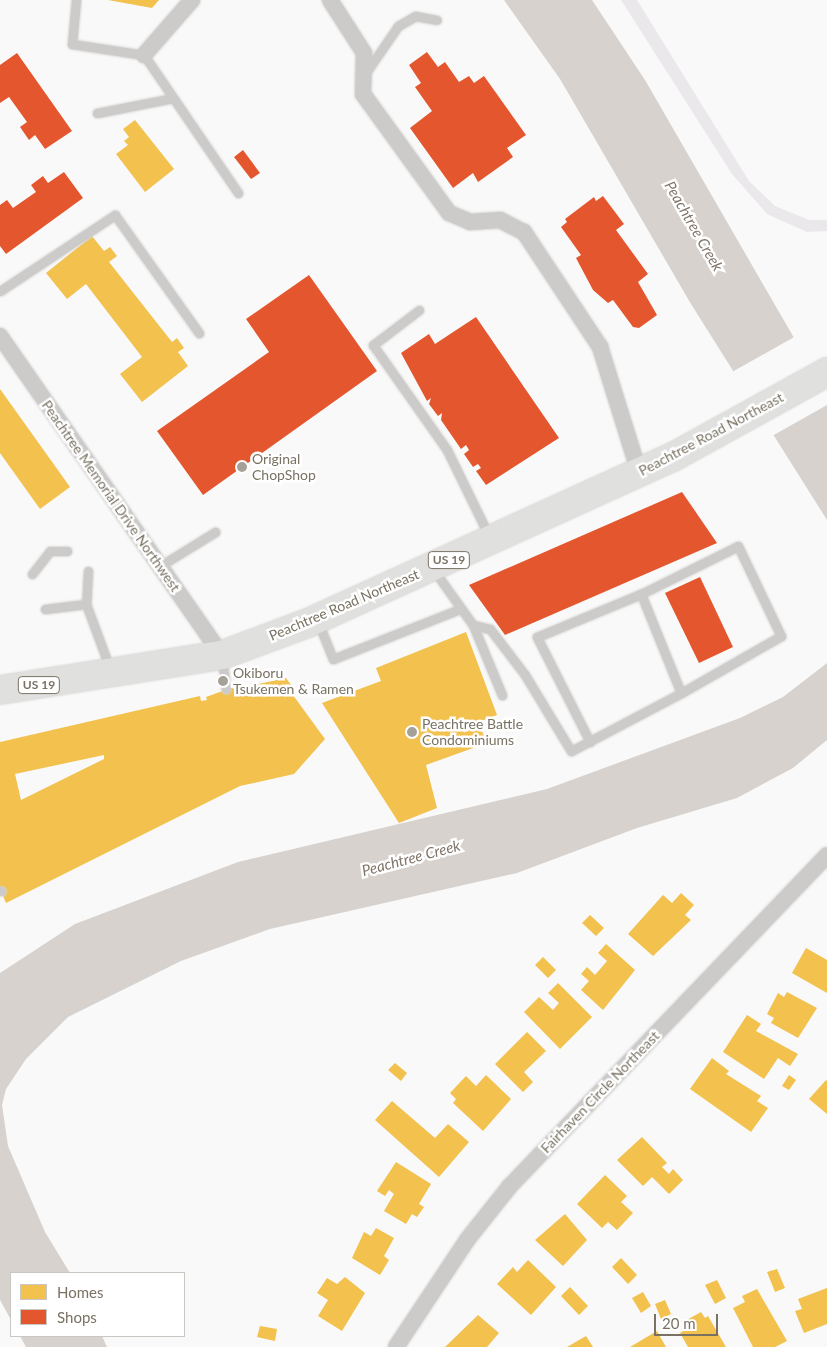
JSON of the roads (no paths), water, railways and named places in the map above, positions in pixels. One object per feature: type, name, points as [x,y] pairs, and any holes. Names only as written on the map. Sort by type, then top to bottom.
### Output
[{"type":"highway","name":"Peachtree Road Northeast","points":[[0,690],[222,655],[317,619],[640,472],[827,372]]},
{"type":"street","points":[[144,55],[192,0]]},
{"type":"street","points":[[330,0],[364,53],[365,74],[363,94],[449,214],[470,222],[500,220],[524,232],[600,347],[640,472]]},
{"type":"street","name":"Peachtree Memorial Drive Northwest","points":[[0,336],[222,655]]},
{"type":"street","name":"Fairhaven Circle Northeast","points":[[396,1347],[467,1240],[510,1186],[827,855]]},
{"type":"lane","points":[[76,0],[72,44],[144,55],[238,193]]},
{"type":"lane","points":[[365,74],[398,26],[415,16],[437,20]]},
{"type":"lane","points":[[97,113],[174,98]]},
{"type":"lane","points":[[0,290],[114,215],[199,333]]},
{"type":"lane","points":[[419,310],[373,345],[447,450],[491,540]]},
{"type":"lane","points":[[160,566],[215,532]]},
{"type":"lane","points":[[473,625],[490,629],[525,675],[571,751],[590,742],[682,693],[781,636],[738,546],[641,594],[537,637],[590,742]]},
{"type":"lane","points":[[32,574],[50,551],[68,551]]},
{"type":"lane","points":[[432,568],[473,625],[502,695]]},
{"type":"lane","points":[[88,571],[86,604],[111,672]]},
{"type":"lane","points":[[641,594],[682,693]]},
{"type":"lane","points":[[46,608],[86,604]]},
{"type":"lane","points":[[317,619],[333,659],[460,609]]},
{"type":"lane","points":[[222,655],[226,689]]},
{"type":"water","name":"Peachtree Creek","points":[[504,0],[592,0],[645,80],[827,395],[827,520],[691,304],[560,79]]},
{"type":"water","name":"Peachtree Creek","points":[[827,663],[827,740],[793,768],[737,798],[637,828],[517,873],[270,929],[181,961],[68,1017],[26,1059],[6,1089],[2,1105],[8,1146],[45,1232],[69,1272],[10,1272],[10,1318],[0,1300],[0,973],[75,924],[238,862],[547,789],[740,718],[783,697]]},
{"type":"water","points":[[21,1337],[102,1337],[107,1347],[26,1347]]},
{"type":"place","name":"Original ChopShop","points":[[242,467]]},
{"type":"place","name":"Okiboru Tsukemen & Ramen","points":[[223,681]]},
{"type":"place","name":"Peachtree Battle Condominiums","points":[[412,732]]}]
